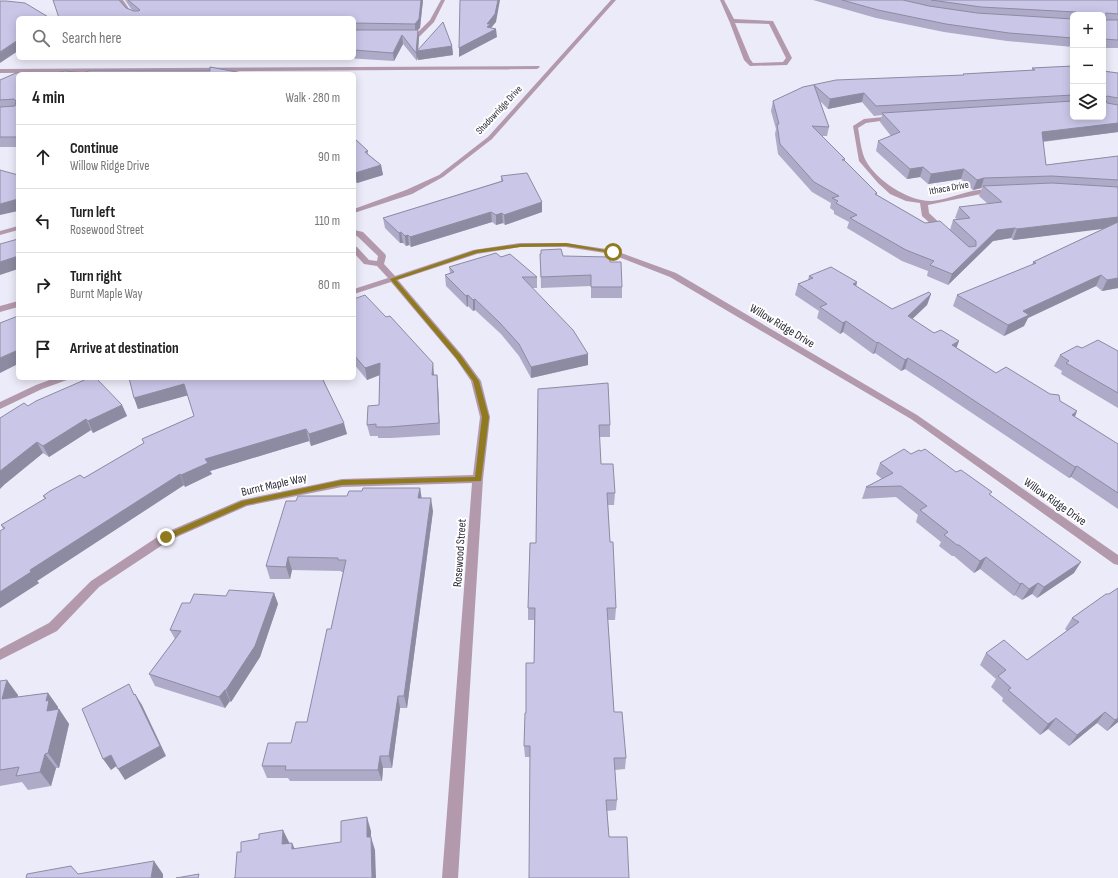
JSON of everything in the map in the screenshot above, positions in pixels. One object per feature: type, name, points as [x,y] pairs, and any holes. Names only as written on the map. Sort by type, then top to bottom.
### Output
[{"type":"street","points":[[121,0],[125,8],[134,16]]},
{"type":"street","points":[[401,36],[416,36],[432,21],[443,0]]},
{"type":"street","name":"Shadowridge Drive","points":[[356,210],[409,192],[441,176],[490,138],[606,7],[614,0]]},
{"type":"street","points":[[722,0],[747,60],[752,65],[785,64],[789,58],[771,22],[732,21]]},
{"type":"street","points":[[0,71],[537,67]]},
{"type":"street","name":"Ithaca Drive","points":[[899,117],[864,121],[855,127],[862,161],[880,182],[893,192],[909,199],[931,203],[981,192],[1003,191]]},
{"type":"street","points":[[924,202],[925,214],[952,239]]},
{"type":"street","points":[[0,233],[16,229]]},
{"type":"street","name":"Rosewood Street","points":[[356,233],[360,234],[382,256],[380,264]]},
{"type":"street","name":"Willow Ridge Drive","points":[[356,291],[476,252],[520,245],[566,245],[613,252],[673,275],[914,417],[1118,561]]},
{"type":"street","name":"Rosewood Street","points":[[356,251],[367,262],[380,264],[458,357],[476,381],[485,417],[478,479],[450,878]]},
{"type":"street","points":[[0,309],[16,305]]},
{"type":"street","points":[[0,406],[39,387],[58,380]]},
{"type":"street","name":"Burnt Maple Way","points":[[0,655],[53,627],[95,584],[166,537],[245,503],[342,483],[478,479]]},
{"type":"building","points":[[53,0],[119,0],[126,8],[138,11],[140,10],[128,0],[421,0],[419,19],[415,24],[356,23],[356,16],[58,16]]},
{"type":"building","points":[[460,0],[498,0],[495,14],[487,24],[491,24],[487,27],[496,29],[459,48]]},
{"type":"building","points":[[842,0],[903,0],[929,6],[977,13],[1070,19],[1070,38],[1009,33],[946,24],[878,10]]},
{"type":"building","points":[[931,0],[1118,0],[1118,14],[1106,12],[981,7]]},
{"type":"building","points":[[0,1],[25,3],[47,16],[16,16],[16,41],[0,52]]},
{"type":"building","points":[[1106,20],[1118,20],[1118,40],[1106,39]]},
{"type":"building","points":[[443,22],[452,46],[417,51]]},
{"type":"building","points":[[356,30],[418,30],[416,53],[402,35],[393,53],[356,50]]},
{"type":"building","points":[[1070,66],[1070,95],[876,106],[864,93],[830,99],[814,85],[829,127],[812,126],[845,159],[842,160],[844,160],[877,193],[875,194],[925,223],[940,221],[969,247],[976,246],[976,241],[953,220],[970,218],[959,207],[1002,202],[983,186],[1052,183],[1118,187],[1118,217],[997,230],[952,274],[930,265],[934,261],[906,250],[850,218],[857,215],[836,203],[838,201],[832,198],[839,196],[814,182],[780,144],[777,124],[779,124],[773,101],[803,87],[836,80],[964,75],[963,74],[1035,70],[1032,68]]},
{"type":"building","points":[[210,67],[237,72],[86,72],[89,71],[210,71]]},
{"type":"building","points":[[1106,71],[1118,73],[1118,98],[1106,97]]},
{"type":"building","points":[[16,73],[16,101],[14,99],[0,100],[0,80]]},
{"type":"building","points":[[1106,100],[1107,103],[1118,105],[1118,123],[1042,132],[1046,165],[1118,156],[1118,180],[1052,176],[984,178],[977,180],[964,169],[931,174],[923,167],[910,169],[878,141],[900,132],[882,113],[1070,101],[1070,120],[1106,120]]},
{"type":"building","points":[[16,101],[16,137],[0,137],[0,107],[15,106]]},
{"type":"building","points":[[356,140],[368,151],[365,152],[381,165],[356,173]]},
{"type":"building","points":[[0,170],[16,174],[16,200],[0,204]]},
{"type":"building","points":[[527,173],[542,202],[504,215],[502,213],[496,215],[491,212],[410,237],[408,235],[405,236],[401,232],[399,233],[383,218],[503,181],[501,176]]},
{"type":"building","points":[[1118,222],[1118,278],[1107,280],[1101,275],[1023,311],[1029,315],[1008,325],[957,295],[1036,263],[1033,262]]},
{"type":"building","points":[[16,240],[16,257],[0,262],[0,244]]},
{"type":"building","points":[[561,249],[563,256],[610,257],[610,262],[621,262],[622,287],[591,287],[591,275],[541,277],[541,250]]},
{"type":"building","points":[[496,253],[501,257],[510,254],[537,277],[522,277],[573,330],[588,354],[531,367],[519,344],[500,323],[475,299],[473,300],[468,295],[466,296],[445,275],[454,272],[449,267]]},
{"type":"building","points":[[831,267],[857,282],[853,284],[892,309],[929,292],[931,294],[908,316],[934,333],[941,330],[959,341],[952,345],[996,373],[1006,367],[1050,394],[1059,395],[1060,401],[1077,411],[1072,415],[1118,444],[1118,493],[1077,466],[1075,467],[908,358],[905,360],[878,342],[877,343],[846,321],[843,323],[820,307],[827,304],[798,284],[813,278],[809,276]]},
{"type":"building","points":[[365,295],[386,317],[390,316],[433,363],[432,375],[437,375],[439,423],[389,427],[376,427],[376,424],[367,425],[368,406],[379,405],[380,363],[365,368],[356,357],[356,298]]},
{"type":"building","points":[[16,317],[16,351],[0,358],[0,323]]},
{"type":"building","points":[[1098,340],[1118,351],[1118,393],[1066,363],[1069,361],[1060,355],[1077,346],[1082,348]]},
{"type":"building","points":[[84,380],[98,380],[122,405],[88,421],[86,419],[43,446],[37,442],[0,471],[0,418],[24,403],[28,406]]},
{"type":"building","points":[[130,380],[323,380],[344,423],[309,434],[306,429],[205,459],[208,463],[181,475],[180,474],[30,570],[31,572],[0,592],[0,531],[5,528],[1,525],[46,498],[43,496],[50,491],[80,475],[84,478],[144,443],[142,439],[194,416],[184,384],[134,398]]},
{"type":"building","points":[[608,383],[610,425],[599,425],[601,464],[613,464],[615,493],[607,493],[610,542],[613,542],[616,608],[607,608],[614,712],[622,712],[626,758],[614,758],[617,800],[606,800],[609,837],[627,837],[629,878],[529,878],[530,746],[524,746],[526,713],[526,663],[534,663],[535,608],[528,608],[530,543],[536,543],[538,389]]},
{"type":"building","points":[[904,449],[911,454],[925,449],[956,472],[961,470],[992,492],[989,494],[1081,562],[1044,587],[1038,583],[1029,589],[1022,583],[1020,584],[986,557],[980,561],[944,535],[948,532],[920,510],[927,506],[901,486],[866,487],[893,473],[880,463]]},
{"type":"building","points":[[363,488],[420,488],[418,498],[431,498],[404,696],[398,696],[389,756],[380,756],[378,770],[285,770],[286,766],[262,766],[268,743],[291,743],[296,722],[307,722],[327,629],[331,629],[346,560],[338,560],[338,558],[288,557],[286,567],[266,566],[286,501],[296,501],[298,496],[347,496],[349,491],[362,491]]},
{"type":"building","points":[[1118,588],[1118,718],[1115,720],[1105,712],[1077,735],[1056,718],[1048,724],[1008,690],[1011,688],[998,676],[1006,670],[986,653],[1004,640],[1027,660],[1079,622],[1072,618],[1106,594],[1109,594]]},
{"type":"building","points":[[229,590],[274,593],[255,646],[226,690],[219,697],[149,674],[181,631],[170,630],[182,603],[190,603],[194,594],[226,596]]},
{"type":"building","points":[[7,680],[2,699],[48,693],[46,701],[49,700],[47,711],[59,709],[48,753],[45,754],[40,772],[16,776],[19,767],[0,770],[0,681]]},
{"type":"building","points":[[129,684],[160,746],[118,769],[111,755],[103,759],[82,709]]},
{"type":"building","points":[[367,817],[367,837],[371,837],[372,878],[235,878],[237,852],[241,852],[241,842],[259,839],[259,834],[283,830],[282,844],[292,843],[292,849],[341,842],[341,821]]},
{"type":"building","points":[[154,861],[151,878],[26,878],[27,874],[71,866],[78,874]]},
{"type":"building","points":[[199,874],[198,878],[176,878]]},
{"type":"route","points":[[166,537],[245,503],[342,483],[478,479],[485,417],[476,381],[393,279],[476,252],[520,245],[566,245],[613,252]]}]
